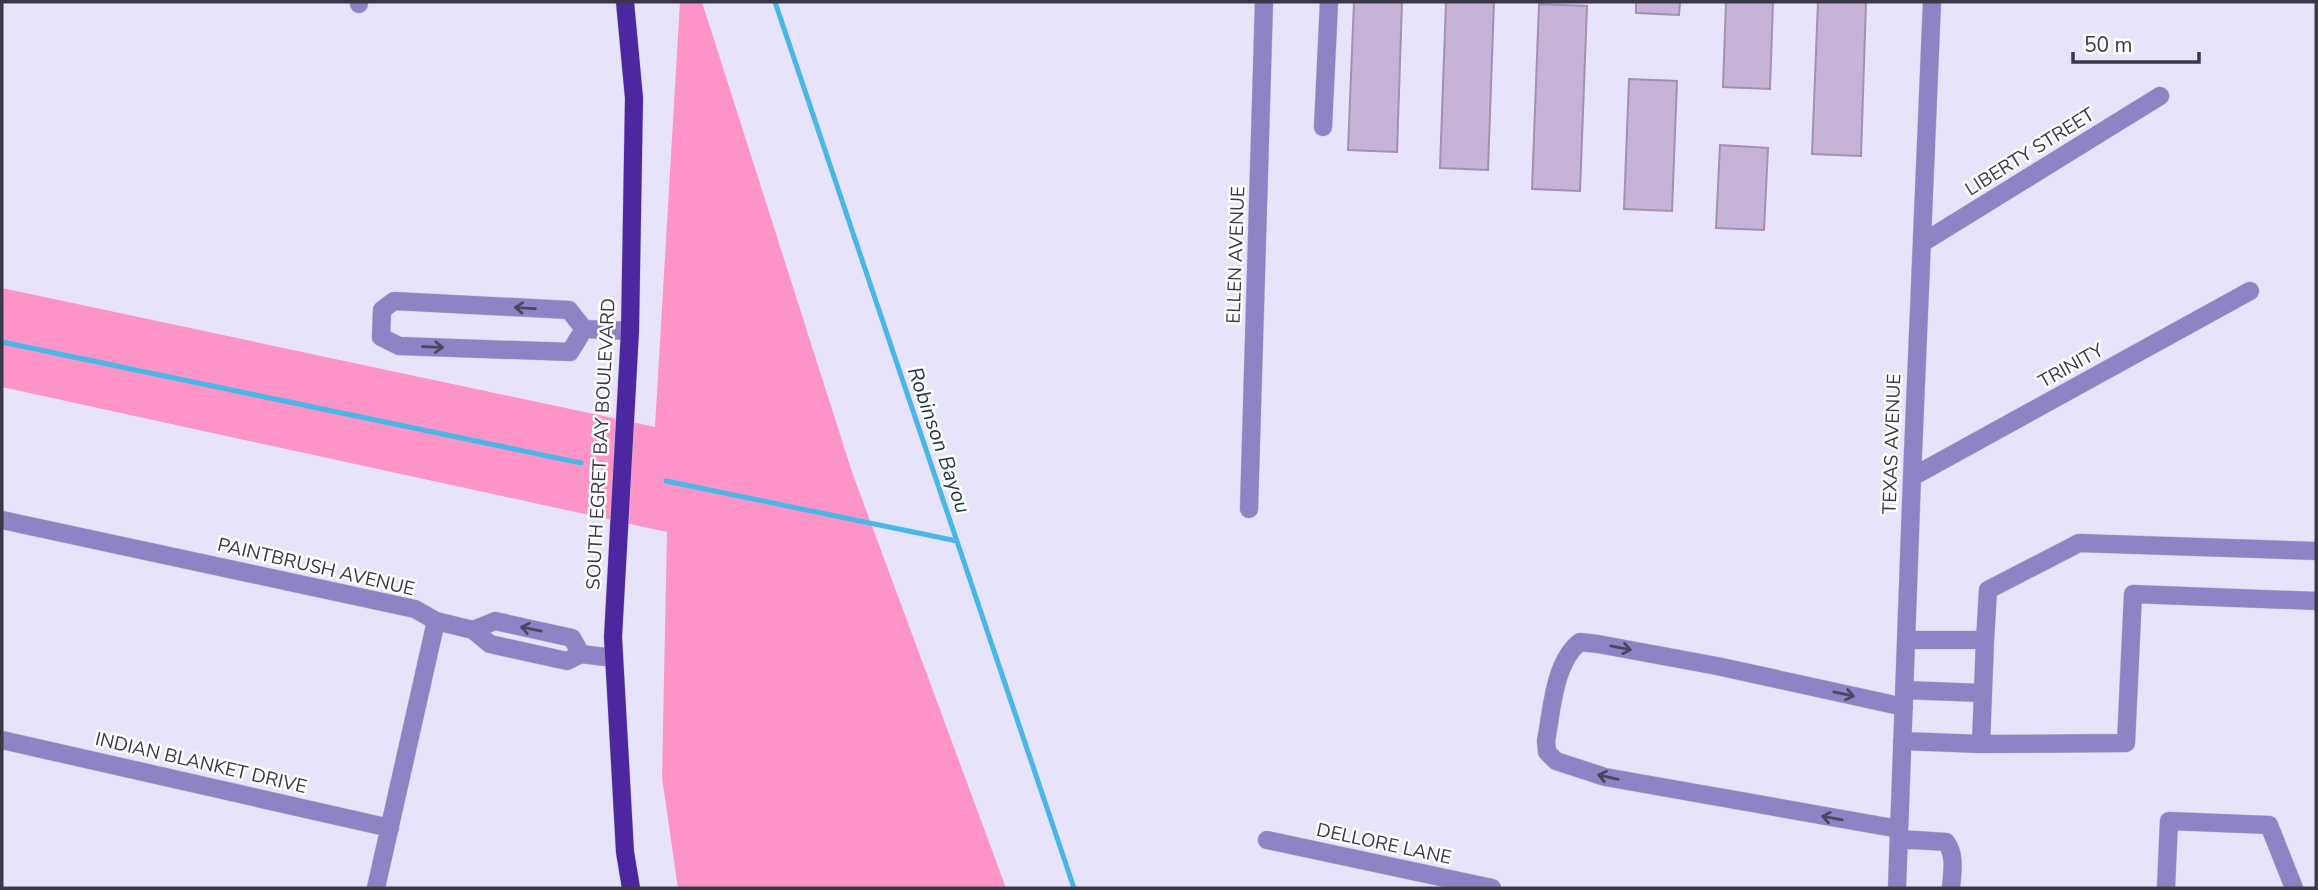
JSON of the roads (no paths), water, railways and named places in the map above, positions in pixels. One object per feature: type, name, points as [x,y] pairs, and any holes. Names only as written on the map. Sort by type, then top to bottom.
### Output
[{"type":"main road","name":"SOUTH EGRET BAY BOULEVARD","points":[[625,2],[634,98],[630,331],[612,637],[625,852],[631,888]]},
{"type":"street","name":"ELLEN AVENUE","points":[[1249,509],[1264,2]]},
{"type":"street","points":[[1323,127],[1329,2]]},
{"type":"street","name":"TEXAS AVENUE","points":[[1897,888],[1932,2]]},
{"type":"street","name":"LIBERTY STREET","points":[[1922,243],[2160,96]]},
{"type":"street","name":"TRINITY","points":[[1912,477],[2250,291]]},
{"type":"street","points":[[584,328],[570,352],[398,346],[381,337],[382,310],[394,301],[569,310],[584,328],[630,331]]},
{"type":"street","name":"PAINTBRUSH AVENUE","points":[[2,520],[415,610],[436,621],[473,630],[490,644],[567,662],[581,654],[613,658]]},
{"type":"street","points":[[1981,744],[1989,590],[2079,543],[2316,551]]},
{"type":"street","points":[[1902,741],[1981,744],[2126,743],[2133,594],[2316,601]]},
{"type":"street","points":[[376,888],[436,621]]},
{"type":"street","points":[[1906,640],[1985,640]]},
{"type":"street","points":[[1951,888],[1952,857],[1946,842],[1605,777],[1556,761],[1547,752],[1546,741],[1562,663],[1570,650],[1580,642],[1904,698],[1982,693]]},
{"type":"street","name":"INDIAN BLANKET DRIVE","points":[[2,740],[390,828]]},
{"type":"street","points":[[2166,888],[2169,821],[2269,825],[2294,888]]},
{"type":"street","name":"DELLORE LANE","points":[[1267,840],[1492,888]]},
{"type":"waterway","name":"Robinson Bayou","points":[[775,2],[1074,888]]},
{"type":"waterway","points":[[2,342],[581,463]]},
{"type":"waterway","points":[[666,481],[957,541]]}]
